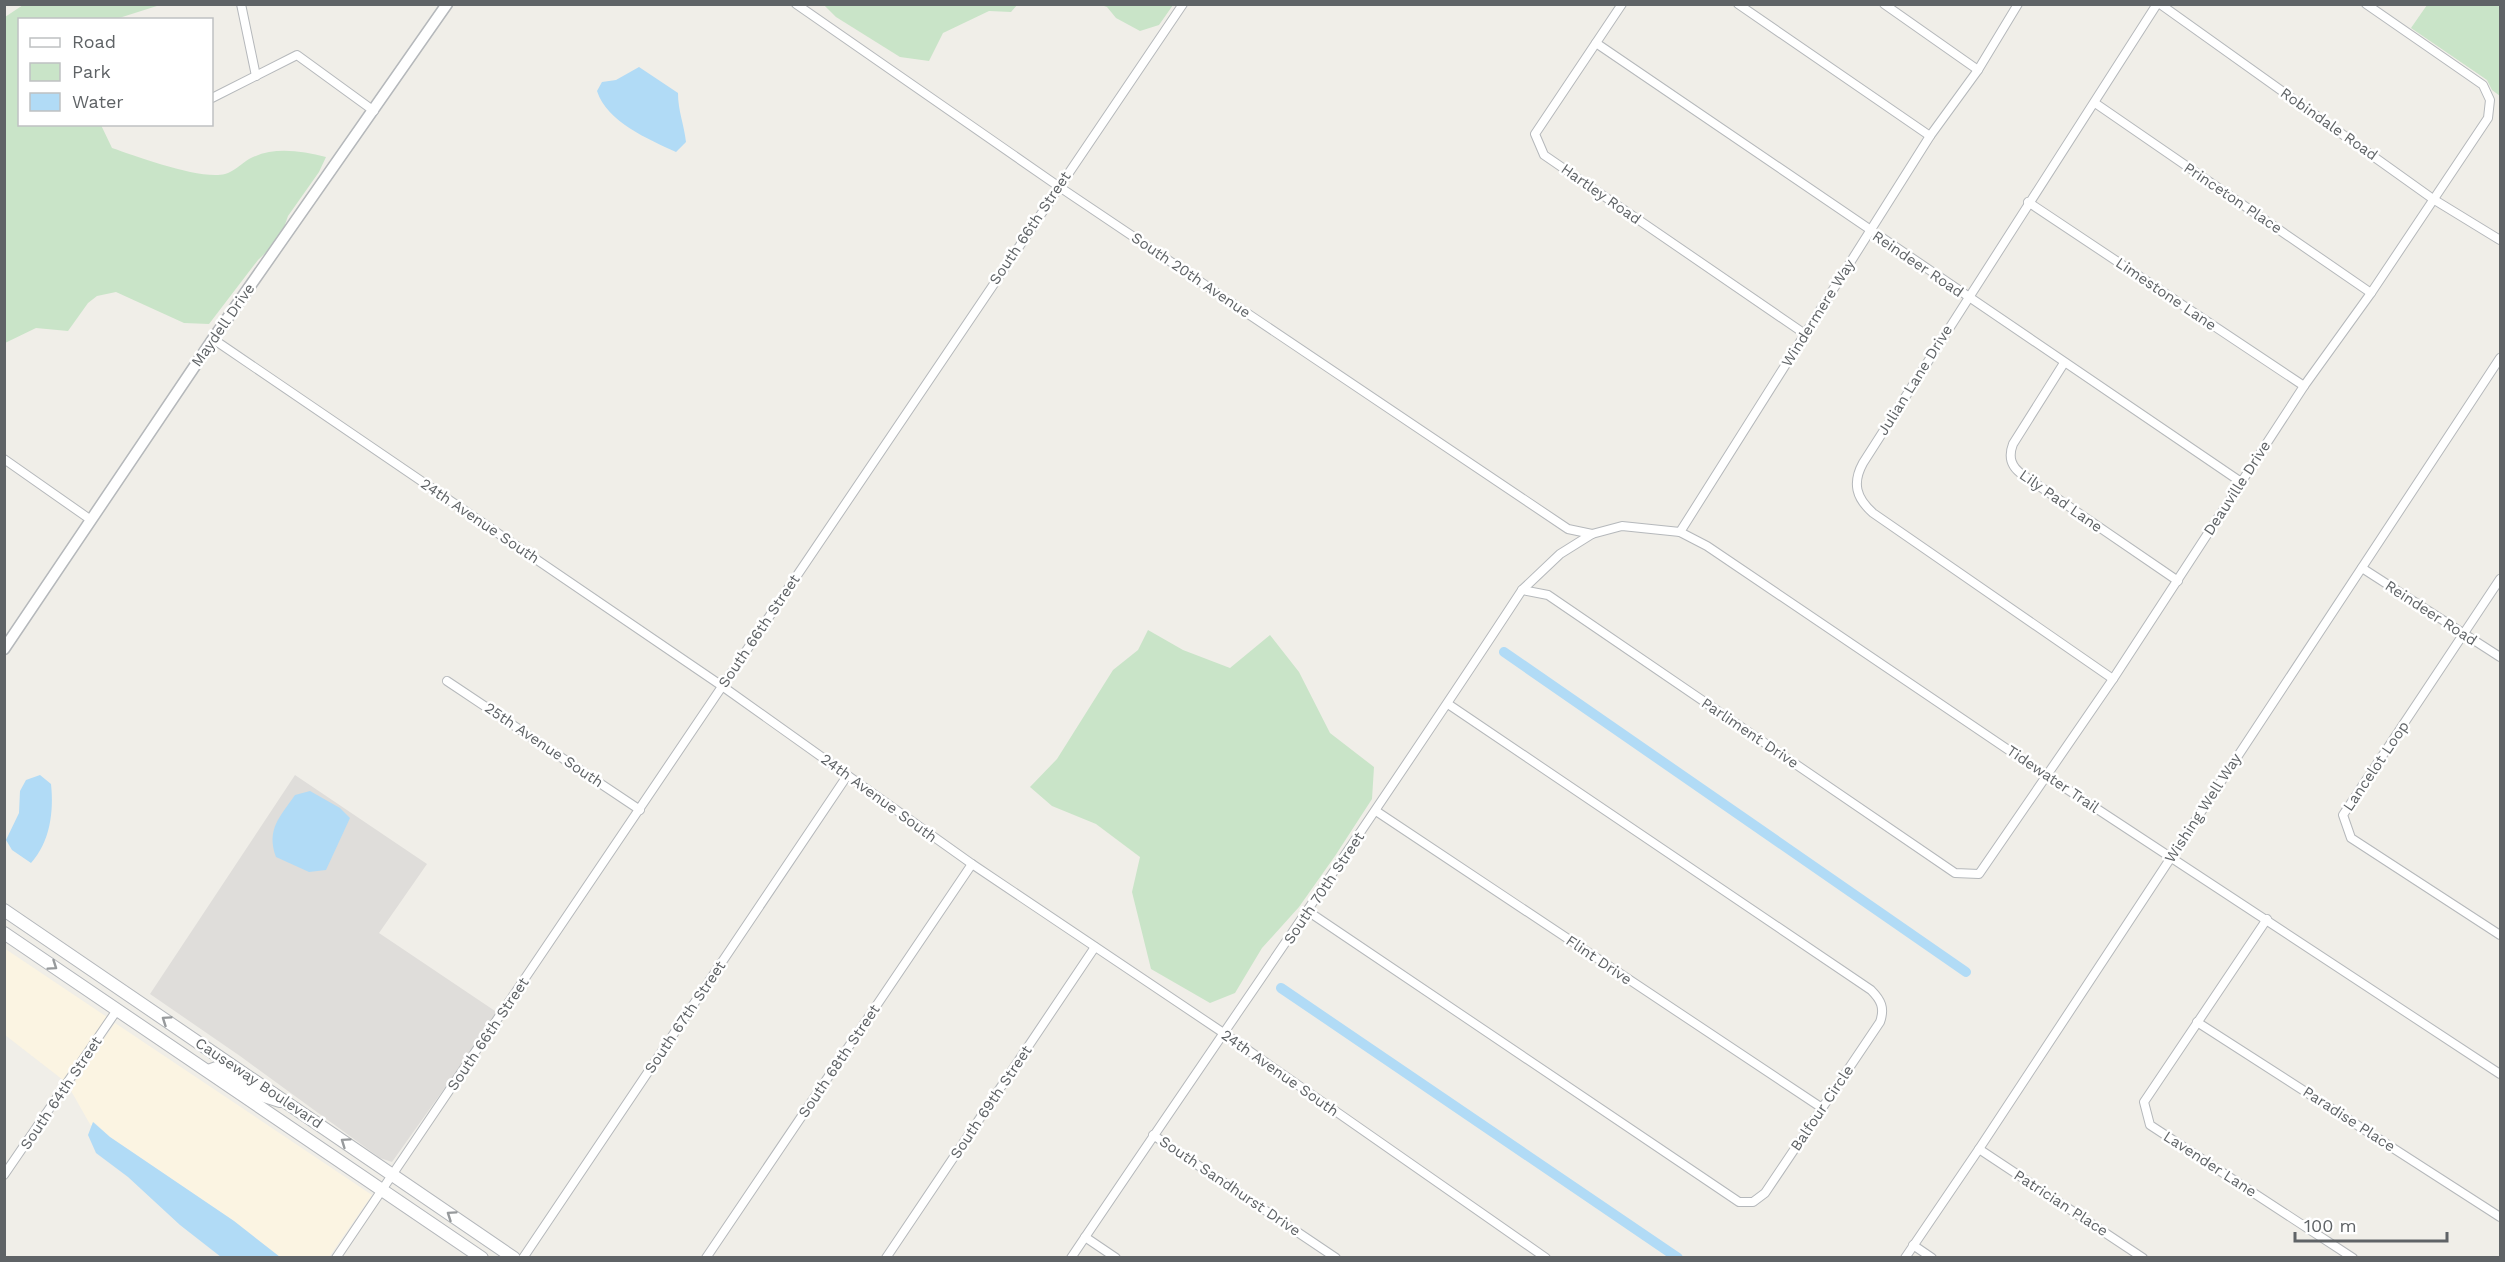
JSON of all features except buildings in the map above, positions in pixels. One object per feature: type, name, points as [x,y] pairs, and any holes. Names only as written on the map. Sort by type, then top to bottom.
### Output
[{"type":"main road","name":"Causeway Boulevard","points":[[4,910],[513,1257]]},
{"type":"main road","name":"Causeway Boulevard","points":[[4,933],[482,1257]]},
{"type":"main road","points":[[208,1071],[216,1068],[225,1071],[261,1095],[287,1102]]},
{"type":"street","points":[[242,4],[256,76]]},
{"type":"street","name":"Maydell Drive","points":[[4,649],[213,339],[447,4]]},
{"type":"street","name":"South 20th Avenue","points":[[796,4],[1058,186],[1568,529],[1592,534]]},
{"type":"street","name":"South 66th Street","points":[[336,1257],[640,810],[1182,4]]},
{"type":"street","name":"Hartley Road","points":[[1622,4],[1535,134],[1544,155],[1805,334]]},
{"type":"street","points":[[1738,4],[1930,136]]},
{"type":"street","points":[[1884,4],[1978,70]]},
{"type":"street","name":"Windermere Way","points":[[1680,532],[1930,136],[1978,70],[2018,4]]},
{"type":"street","name":"Julian Lane Drive","points":[[2113,679],[1873,513],[1857,494],[1856,480],[1863,463],[1967,297],[2159,4]]},
{"type":"street","name":"Robindale Road","points":[[2159,4],[2433,199],[2500,240]]},
{"type":"street","name":"Deauville Drive","points":[[1979,874],[2113,679],[2304,386],[2371,293],[2488,118],[2490,100],[2483,85],[2366,4]]},
{"type":"street","name":"Reindeer Road","points":[[1596,43],[2241,482]]},
{"type":"street","points":[[213,98],[297,56],[374,111]]},
{"type":"street","name":"Princeton Place","points":[[2095,103],[2371,293]]},
{"type":"street","name":"Limestone Lane","points":[[2028,202],[2304,386]]},
{"type":"street","name":"24th Avenue South","points":[[213,339],[722,686],[972,864],[1222,1032],[1546,1257]]},
{"type":"street","name":"Wishing Well Way","points":[[1905,1257],[1979,1149],[2500,358]]},
{"type":"street","name":"Lily Pad Lane","points":[[2064,363],[2013,444],[2010,452],[2013,466],[2178,581]]},
{"type":"street","points":[[4,459],[91,520]]},
{"type":"street","name":"Tidewater Trail","points":[[1592,534],[1622,526],[1680,532],[1707,546],[2047,776],[2500,1074]]},
{"type":"street","name":"South 70th Street","points":[[1071,1257],[1222,1032],[1309,912],[1522,590],[1560,554],[1592,534]]},
{"type":"street","name":"Reindeer Road","points":[[2362,568],[2500,657]]},
{"type":"street","name":"Lancelot Loop","points":[[2500,579],[2343,815],[2351,838],[2500,935]]},
{"type":"street","name":"Parliment Drive","points":[[1522,590],[1548,595],[1955,873],[1979,874]]},
{"type":"street","name":"25th Avenue South","points":[[447,681],[640,810]]},
{"type":"street","name":"Balfour Circle","points":[[1309,912],[1740,1202],[1753,1202],[1765,1193],[1880,1022],[1883,1007],[1880,999],[1871,990],[1448,704]]},
{"type":"street","name":"South 67th Street","points":[[523,1257],[847,776]]},
{"type":"street","name":"Flint Drive","points":[[1376,812],[1822,1108]]},
{"type":"street","name":"South 68th Street","points":[[706,1257],[972,864]]},
{"type":"street","name":"Lavender Lane","points":[[2267,919],[2144,1102],[2150,1125],[2353,1257]]},
{"type":"street","name":"South 69th Street","points":[[886,1257],[1095,947]]},
{"type":"street","name":"South 64th Street","points":[[4,1175],[117,1010]]},
{"type":"street","name":"Paradise Place","points":[[2197,1022],[2500,1217]]},
{"type":"street","name":"South Sandhurst Drive","points":[[1153,1135],[1336,1257]]},
{"type":"street","name":"Patrician Place","points":[[1979,1149],[2143,1257]]},
{"type":"street","points":[[1085,1237],[1116,1257]]},
{"type":"street","points":[[1913,1245],[1932,1257]]},
{"type":"shaded area","points":[[295,775],[427,864],[379,933],[498,1013],[392,1162],[380,1158],[150,994]]},
{"type":"shaded area","points":[[4,948],[107,1017],[63,1080],[5,1035]]},
{"type":"shaded area","points":[[115,1023],[372,1195],[329,1257],[280,1257],[234,1221],[110,1137],[94,1122],[91,1126],[70,1089]]},
{"type":"green space","points":[[1173,4],[1159,25],[1140,31],[1116,18],[1107,7],[1101,5]]},
{"type":"green space","points":[[23,5],[160,5],[119,18],[18,18],[18,126],[101,126],[112,148],[169,167],[200,174],[225,174],[249,159],[268,152],[297,152],[326,157],[319,172],[288,216],[280,239],[258,260],[209,324],[184,323],[116,292],[97,296],[88,303],[68,331],[36,328],[5,343],[5,17]]},
{"type":"green space","points":[[824,5],[1017,5],[1011,12],[989,11],[943,33],[929,61],[900,57],[836,17]]},
{"type":"green space","points":[[2427,5],[2500,5],[2500,96],[2492,90],[2487,80],[2411,28]]},
{"type":"green space","points":[[1148,630],[1183,650],[1230,668],[1270,635],[1299,672],[1330,733],[1374,767],[1372,799],[1335,856],[1299,907],[1262,948],[1235,993],[1210,1003],[1151,969],[1132,892],[1140,857],[1096,824],[1052,806],[1030,787],[1057,759],[1113,670],[1138,650]]},
{"type":"water","points":[[639,67],[678,93],[686,142],[676,152],[641,135],[619,120],[602,102],[597,91],[602,82],[616,80]]},
{"type":"water","points":[[40,775],[51,784],[51,816],[43,846],[31,863],[12,850],[6,840],[19,813],[20,791],[26,780]]},
{"type":"water","points":[[310,791],[340,808],[350,818],[326,870],[309,872],[276,857],[273,839],[276,824],[295,795]]},
{"type":"water","points":[[93,1122],[110,1137],[234,1221],[280,1257],[221,1257],[180,1225],[128,1177],[96,1153],[88,1135]]},
{"type":"waterway","points":[[1504,652],[1966,972]]},
{"type":"waterway","points":[[1281,988],[1678,1258]]}]
